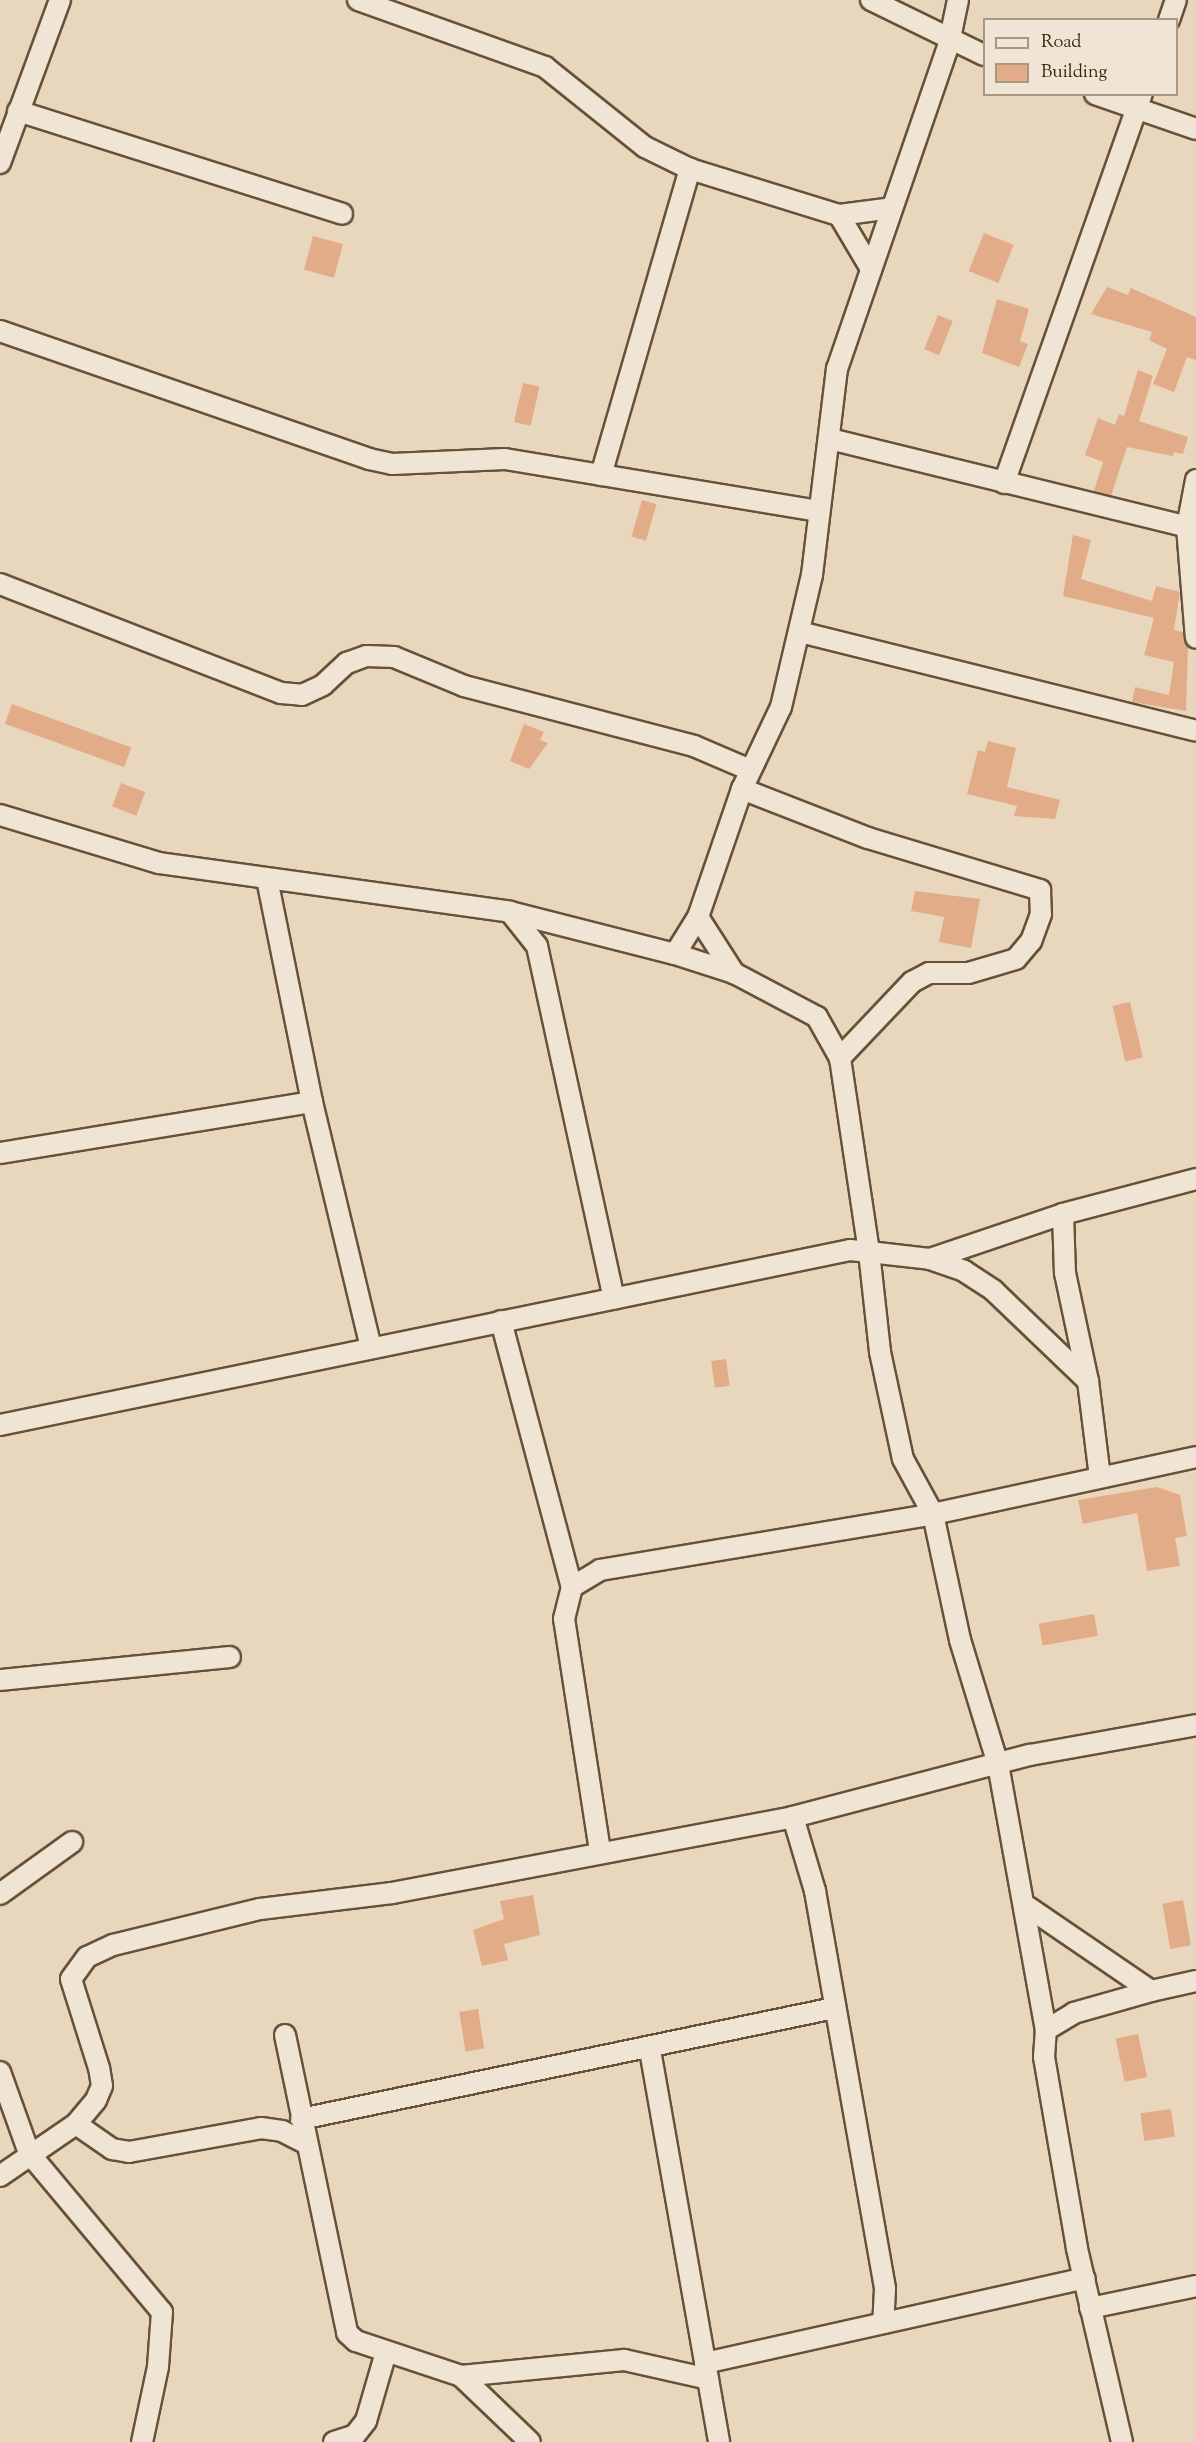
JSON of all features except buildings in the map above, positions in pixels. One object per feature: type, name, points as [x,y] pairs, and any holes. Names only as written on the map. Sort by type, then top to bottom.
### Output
[{"type":"street","points":[[0,163],[60,0]]},
{"type":"street","points":[[358,0],[545,67],[645,147],[690,169],[839,215],[892,208]]},
{"type":"street","points":[[871,0],[949,43],[983,55]]},
{"type":"street","points":[[675,954],[698,917],[742,789],[781,707],[800,632],[830,439],[837,369],[949,43],[958,0]]},
{"type":"street","points":[[1170,18],[1176,0]]},
{"type":"street","points":[[1106,96],[1139,102],[1196,129]]},
{"type":"street","points":[[1004,483],[1139,102]]},
{"type":"street","points":[[18,111],[342,214]]},
{"type":"street","points":[[601,475],[690,169]]},
{"type":"street","points":[[839,215],[871,269]]},
{"type":"street","points":[[0,332],[369,459],[392,464],[505,459],[818,511]]},
{"type":"street","points":[[830,439],[1187,527]]},
{"type":"street","points":[[1196,480],[1187,527],[1196,638]]},
{"type":"street","points":[[0,584],[281,693],[302,695],[366,656],[394,657],[464,686],[694,746],[750,770]]},
{"type":"street","points":[[800,632],[1196,731]]},
{"type":"street","points":[[742,789],[868,838],[1040,890],[1041,914],[1031,941],[1016,959],[968,973],[929,973],[912,982],[840,1058]]},
{"type":"street","points":[[0,814],[159,863],[510,912],[675,954],[734,973],[817,1017],[840,1058],[869,1252],[880,1352],[903,1458],[933,1514],[960,1640],[998,1764],[1028,1907],[1046,2030],[1047,2097],[1090,2308],[1122,2442]]},
{"type":"street","points":[[267,878],[312,1102],[371,1348]]},
{"type":"street","points":[[510,912],[537,946],[614,1299]]},
{"type":"street","points":[[698,917],[734,973]]},
{"type":"street","points":[[537,946],[558,924]]},
{"type":"street","points":[[0,1153],[312,1102]]},
{"type":"street","points":[[930,1259],[1063,1214],[1196,1179]]},
{"type":"street","points":[[1063,1214],[1065,1273],[1088,1381],[1100,1477]]},
{"type":"street","points":[[0,1425],[614,1299],[800,1258],[869,1252],[930,1259],[993,1290],[1088,1381]]},
{"type":"street","points":[[501,1321],[572,1587],[564,1620],[600,1851]]},
{"type":"street","points":[[572,1587],[600,1569],[933,1514],[1196,1457]]},
{"type":"street","points":[[0,1680],[230,1657]]},
{"type":"street","points":[[0,2176],[28,2153],[76,2124],[102,2086],[71,1979],[87,1957],[260,1909],[392,1893],[600,1851],[793,1817],[998,1764],[1196,1725]]},
{"type":"street","points":[[793,1817],[815,1891],[885,2289],[883,2323]]},
{"type":"street","points":[[0,1894],[72,1842]]},
{"type":"street","points":[[1028,1907],[1151,1990]]},
{"type":"street","points":[[1046,2030],[1074,2013],[1151,1990],[1196,1981]]},
{"type":"street","points":[[301,2119],[650,2050],[834,2008]]},
{"type":"street","points":[[285,2035],[339,2315],[356,2341],[461,2376],[624,2360],[707,2371],[883,2323],[1085,2278]]},
{"type":"street","points":[[650,2050],[719,2442]]},
{"type":"street","points":[[0,2072],[28,2153],[162,2312],[158,2367],[142,2442]]},
{"type":"street","points":[[76,2124],[112,2149],[129,2152],[261,2128],[282,2131],[306,2143]]},
{"type":"street","points":[[1090,2308],[1196,2286]]},
{"type":"street","points":[[334,2442],[355,2434],[366,2421],[386,2352]]},
{"type":"street","points":[[461,2376],[530,2442]]}]
